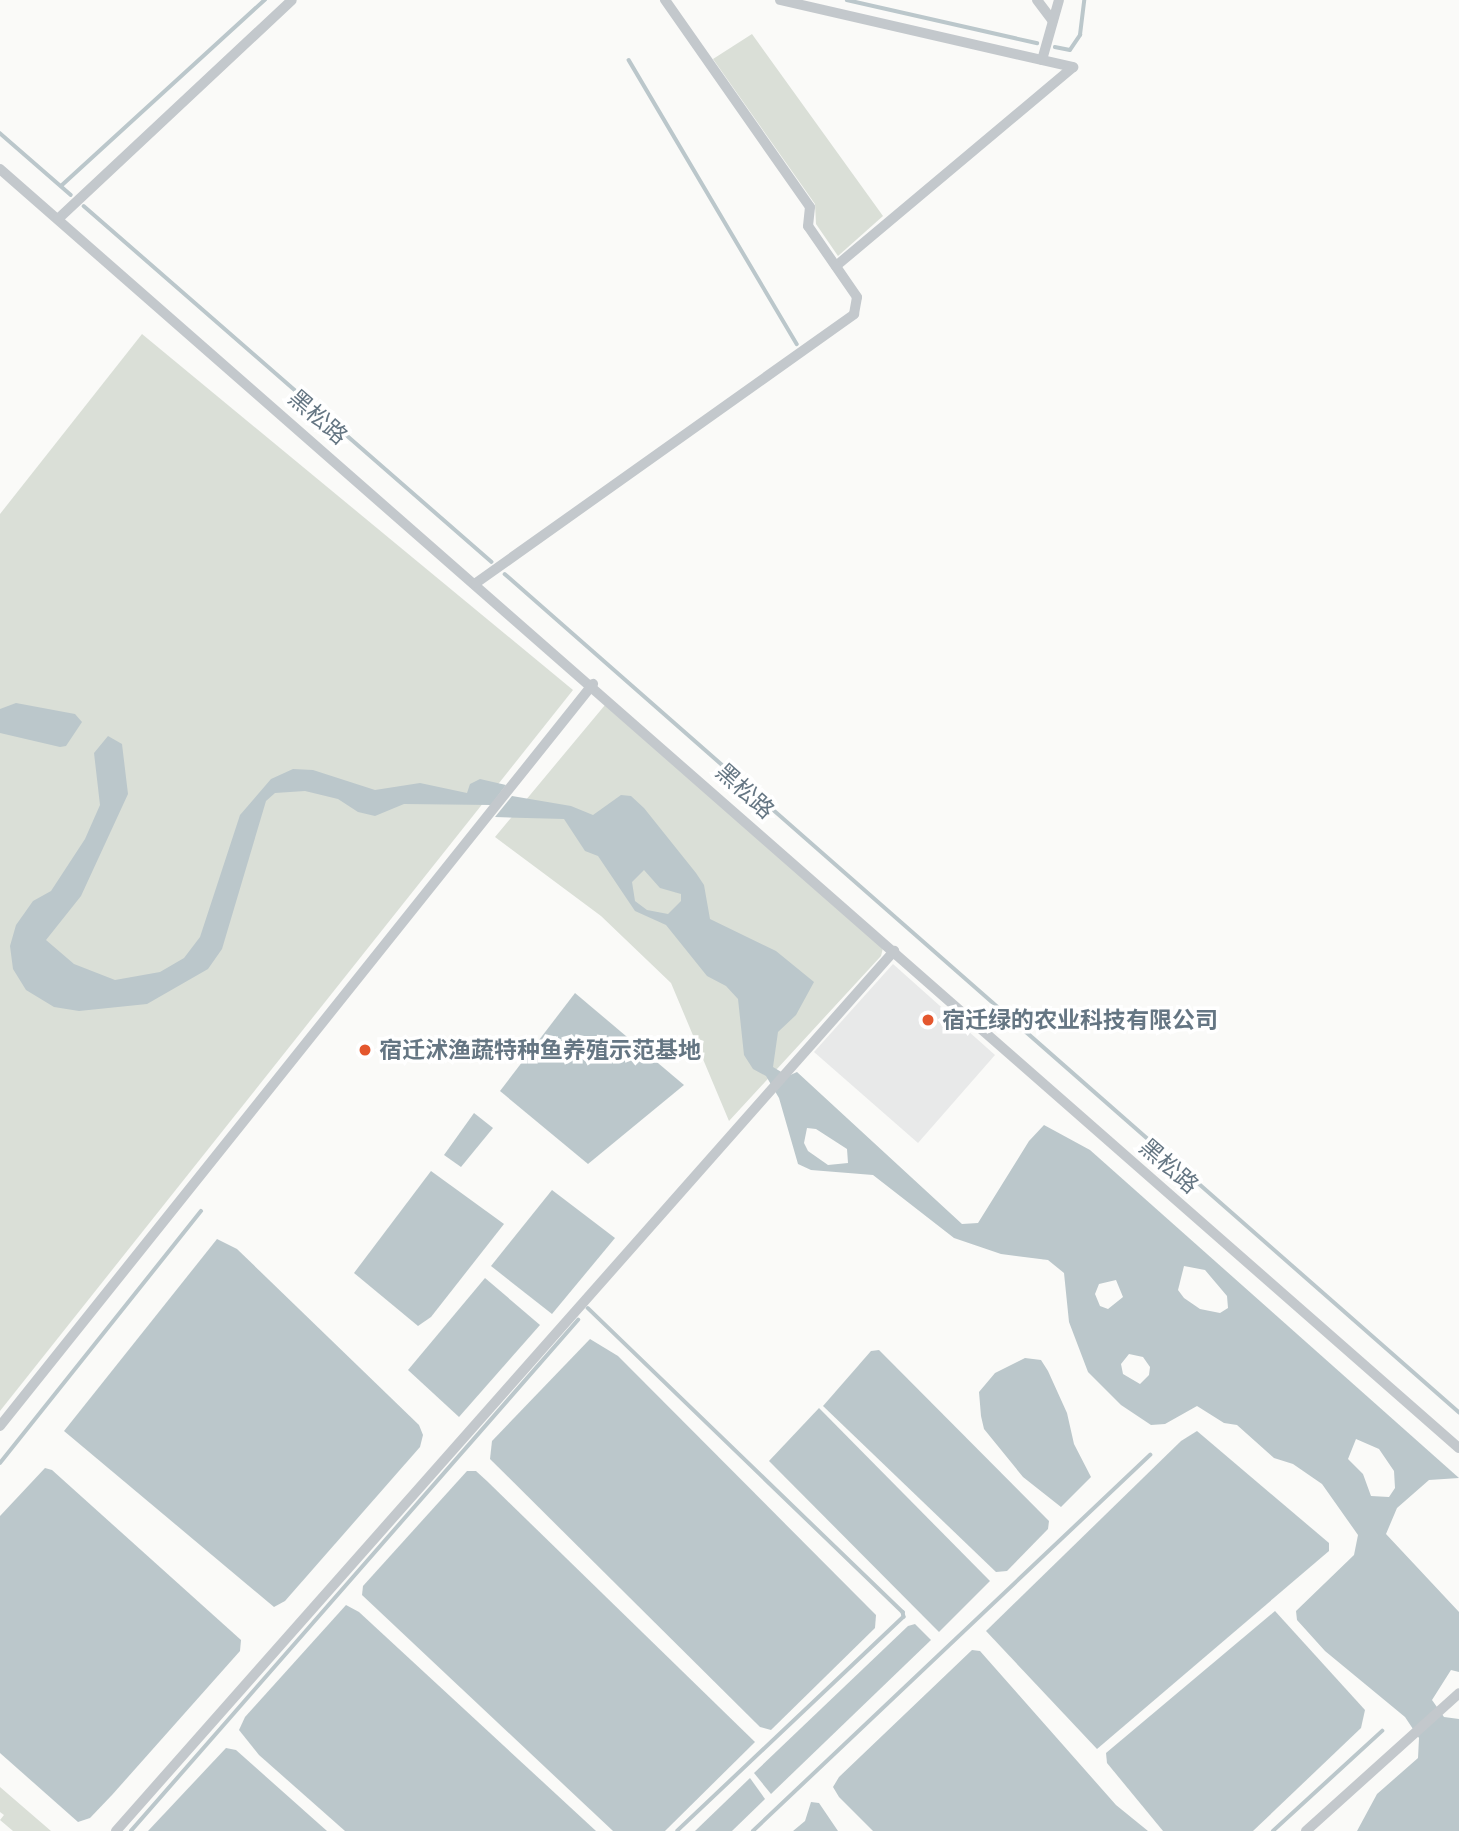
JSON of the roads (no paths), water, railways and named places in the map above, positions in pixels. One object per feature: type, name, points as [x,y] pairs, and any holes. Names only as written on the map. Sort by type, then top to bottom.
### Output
[{"type":"street","points":[[58,219],[292,0]]},
{"type":"street","points":[[477,583],[854,314],[857,298],[808,226],[810,206],[665,0]]},
{"type":"street","points":[[780,0],[1073,67],[836,266]]},
{"type":"street","points":[[1037,0],[1053,22]]},
{"type":"street","points":[[1042,60],[1059,0]]},
{"type":"street","name":"黑松路","points":[[0,169],[593,684],[1459,1448]]},
{"type":"street","points":[[0,1426],[593,684]]},
{"type":"street","points":[[116,1831],[894,951]]},
{"type":"street","points":[[1306,1831],[1455,1697]]},
{"type":"waterway","points":[[61,186],[265,0]]},
{"type":"waterway","points":[[847,0],[1037,43]]},
{"type":"waterway","points":[[1055,47],[1070,50],[1080,35],[1084,0]]},
{"type":"waterway","points":[[629,60],[797,344]]},
{"type":"waterway","points":[[0,133],[71,195]]},
{"type":"waterway","points":[[84,206],[492,562]]},
{"type":"waterway","points":[[505,574],[1459,1412]]},
{"type":"waterway","points":[[0,1463],[201,1211]]},
{"type":"waterway","points":[[588,1308],[903,1612],[904,1617],[678,1831]]},
{"type":"waterway","points":[[131,1831],[578,1320]]},
{"type":"waterway","points":[[753,1831],[1150,1455]]},
{"type":"waterway","points":[[1273,1831],[1382,1731]]},
{"type":"place","name":"宿迁绿的农业科技有限公司","points":[[928,1020]]},
{"type":"place","name":"宿迁沭渔蔬特种鱼养殖示范基地","points":[[365,1050]]}]
